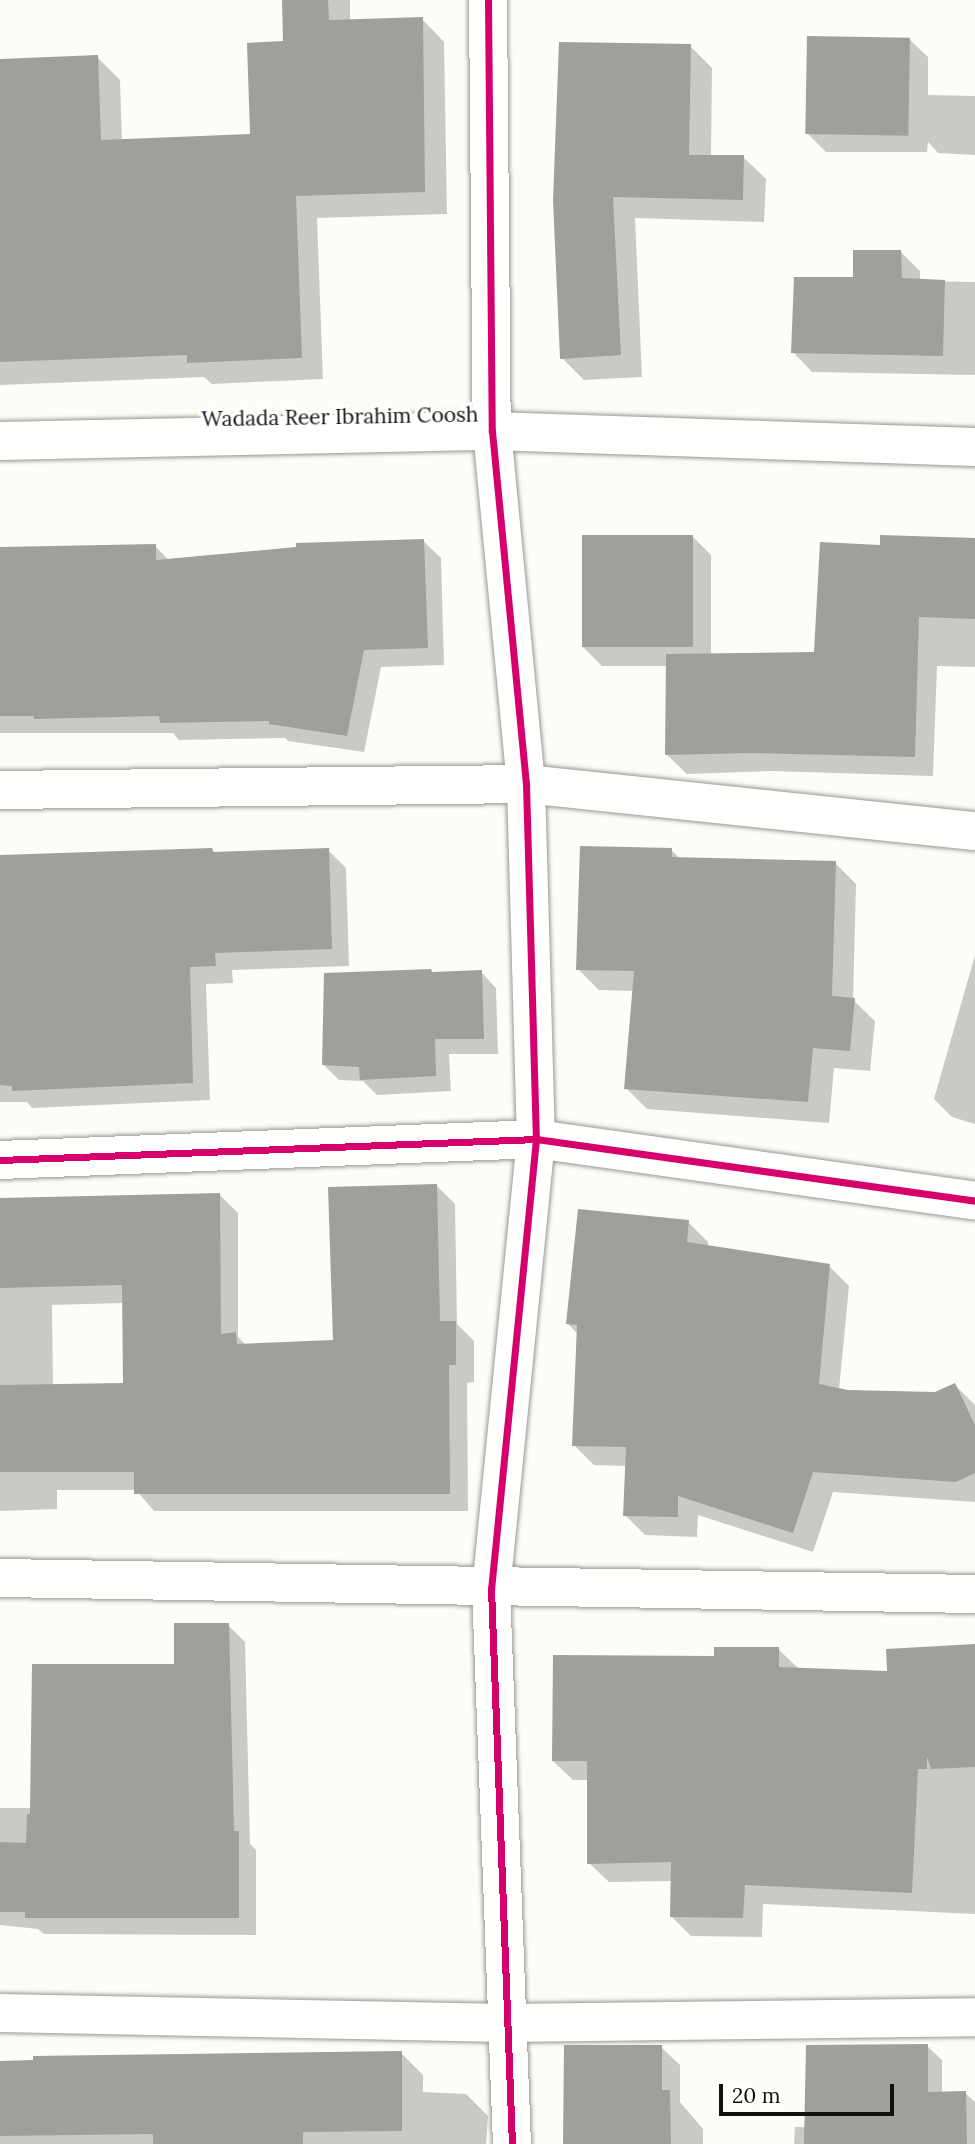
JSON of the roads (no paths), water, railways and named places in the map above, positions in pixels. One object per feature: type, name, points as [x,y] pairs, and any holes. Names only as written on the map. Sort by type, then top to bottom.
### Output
[{"type":"street","points":[[488,0],[492,431],[526,784],[536,1139],[491,1588],[512,2144]]},
{"type":"street","name":"Wadada Reer Ibrahim Coosh","points":[[0,441],[492,431],[975,447]]},
{"type":"street","points":[[0,790],[526,784],[975,831]]},
{"type":"street","points":[[0,1160],[536,1139],[975,1201]]},
{"type":"street","points":[[0,1578],[975,1594]]},
{"type":"street","points":[[0,2013],[507,2023],[975,2017]]}]
